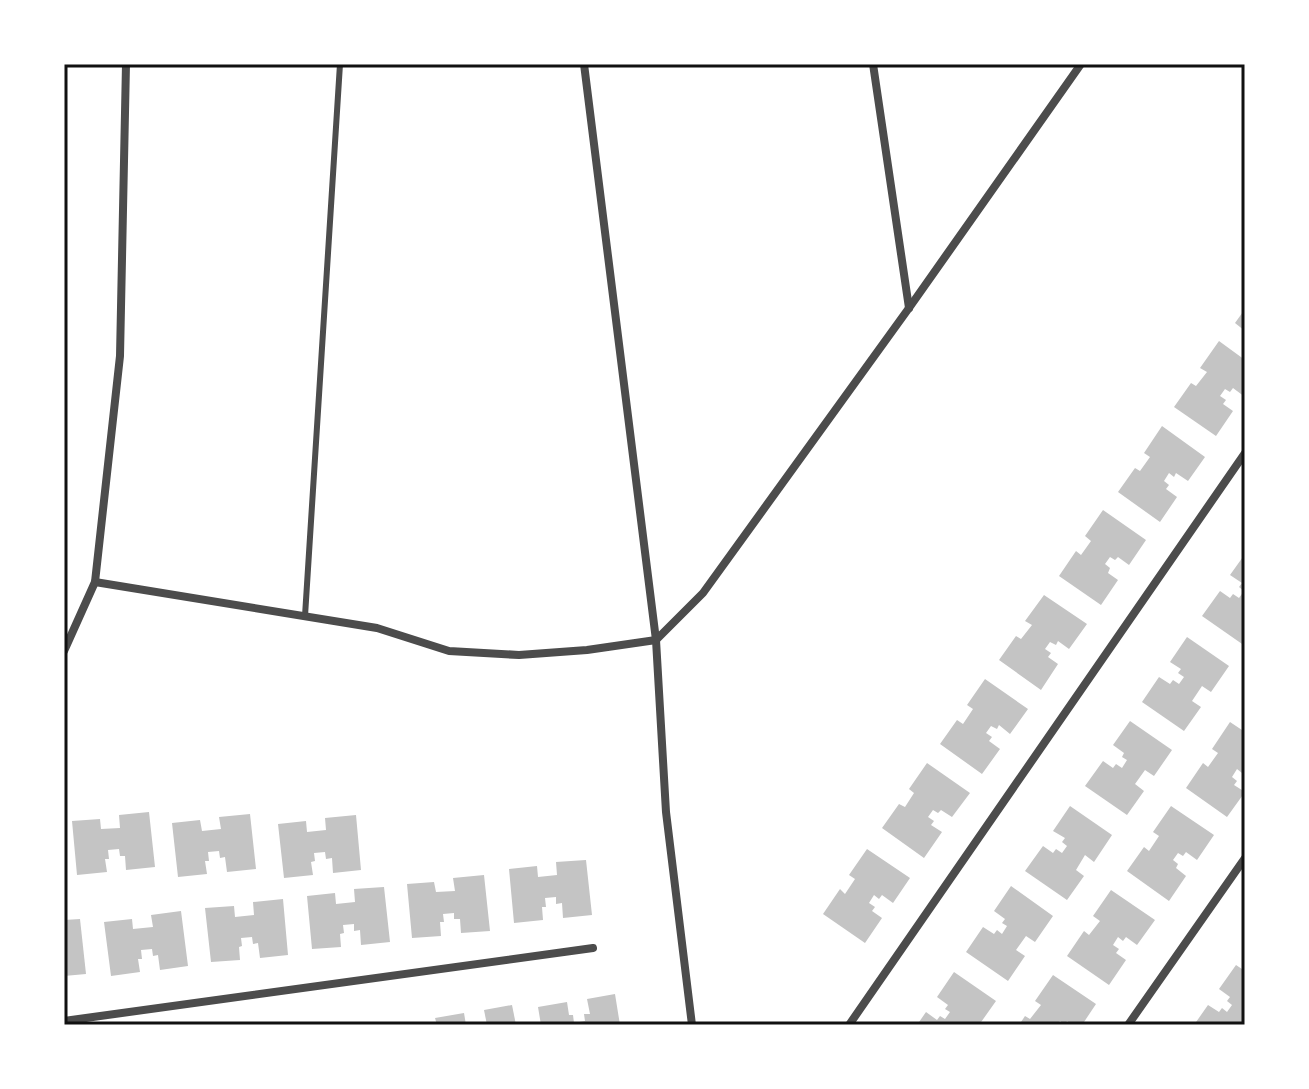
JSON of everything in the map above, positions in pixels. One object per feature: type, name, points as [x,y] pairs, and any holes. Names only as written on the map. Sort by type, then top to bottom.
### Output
[{"type":"street","points":[[64,651],[95,582],[120,356],[126,64]]},
{"type":"street","points":[[584,64],[656,640],[666,812],[692,1025]]},
{"type":"street","points":[[873,64],[909,308]]},
{"type":"street","points":[[95,582],[377,628],[449,651],[519,655],[587,650],[656,640],[703,593],[1081,64]]},
{"type":"street","points":[[849,1025],[1245,453]]},
{"type":"street","points":[[1128,1025],[1245,858]]},
{"type":"street","points":[[64,1021],[593,948]]},
{"type":"lane","points":[[305,616],[340,64]]},
{"type":"building","points":[[1245,309],[1245,331],[1235,323]]},
{"type":"building","points":[[1219,341],[1245,360],[1245,397],[1233,388],[1230,392],[1225,389],[1220,396],[1226,400],[1223,404],[1233,411],[1216,436],[1174,407],[1191,383],[1196,386],[1207,372],[1200,368]]},
{"type":"building","points":[[1162,426],[1205,457],[1188,481],[1176,473],[1174,477],[1169,473],[1164,481],[1169,485],[1166,489],[1177,497],[1160,522],[1118,492],[1135,468],[1140,471],[1150,457],[1144,453]]},
{"type":"building","points":[[1103,510],[1146,540],[1129,565],[1118,557],[1115,560],[1110,557],[1105,564],[1110,568],[1108,573],[1118,580],[1101,605],[1059,576],[1076,551],[1081,555],[1091,541],[1085,536]]},
{"type":"building","points":[[1245,554],[1245,646],[1202,616],[1220,591],[1230,598],[1233,594],[1239,598],[1244,591],[1239,587],[1242,583],[1230,575]]},
{"type":"building","points":[[1044,595],[1087,624],[1069,649],[1058,641],[1056,645],[1050,642],[1045,649],[1051,653],[1048,657],[1058,664],[1041,690],[999,660],[1016,636],[1021,639],[1032,625],[1025,621]]},
{"type":"building","points":[[1187,637],[1229,666],[1211,692],[1202,686],[1192,701],[1201,707],[1184,731],[1142,702],[1159,677],[1170,684],[1173,680],[1179,684],[1184,677],[1178,673],[1181,669],[1170,662]]},
{"type":"building","points":[[985,679],[1028,709],[1010,734],[999,725],[997,729],[991,726],[986,733],[992,737],[989,741],[1000,749],[982,774],[940,744],[957,720],[963,724],[973,709],[967,705]]},
{"type":"building","points":[[1130,721],[1172,750],[1154,776],[1145,770],[1135,784],[1144,791],[1127,815],[1085,786],[1103,761],[1113,768],[1116,764],[1122,768],[1127,760],[1122,757],[1124,753],[1113,745]]},
{"type":"building","points":[[1230,722],[1245,732],[1245,768],[1242,773],[1237,769],[1232,777],[1237,781],[1234,785],[1245,792],[1227,817],[1186,788],[1203,763],[1208,767],[1218,753],[1212,749]]},
{"type":"building","points":[[927,763],[970,793],[952,817],[941,810],[938,813],[933,810],[928,817],[934,821],[931,825],[942,832],[924,858],[882,828],[899,804],[905,807],[914,793],[909,789]]},
{"type":"building","points":[[1070,806],[1112,835],[1094,862],[1085,855],[1076,870],[1084,876],[1067,900],[1025,871],[1043,846],[1053,853],[1056,849],[1062,853],[1067,846],[1062,842],[1065,838],[1053,831]]},
{"type":"building","points":[[1171,806],[1214,835],[1197,860],[1186,852],[1183,856],[1178,853],[1173,860],[1178,864],[1176,868],[1186,876],[1169,901],[1127,871],[1144,847],[1149,851],[1159,836],[1153,832]]},
{"type":"building","points":[[149,812],[155,867],[126,870],[125,856],[120,856],[119,849],[108,850],[109,859],[105,859],[107,872],[77,875],[72,821],[100,819],[101,829],[120,828],[119,815]]},
{"type":"building","points":[[250,814],[256,869],[227,872],[225,857],[220,858],[219,851],[208,852],[209,861],[205,861],[207,874],[178,877],[172,823],[200,820],[202,831],[221,829],[219,817]]},
{"type":"building","points":[[356,815],[361,870],[333,873],[332,858],[326,859],[325,852],[314,853],[315,861],[311,862],[313,875],[284,878],[278,824],[306,821],[307,832],[326,830],[325,818]]},
{"type":"building","points":[[867,849],[910,878],[893,903],[882,895],[879,899],[874,895],[869,903],[875,907],[872,911],[882,918],[865,943],[823,914],[840,889],[845,894],[855,879],[849,875]]},
{"type":"building","points":[[586,860],[592,915],[563,918],[562,903],[556,904],[556,897],[545,898],[543,920],[514,923],[509,869],[537,866],[538,877],[557,875],[556,862]]},
{"type":"building","points":[[484,875],[490,931],[461,933],[460,919],[454,919],[454,913],[443,914],[441,936],[412,938],[407,884],[434,882],[436,892],[455,891],[453,878]]},
{"type":"building","points":[[1011,886],[1053,916],[1035,942],[1026,936],[1016,950],[1025,956],[1008,981],[966,952],[983,927],[994,934],[997,930],[1002,934],[1007,926],[1002,923],[1005,919],[994,911]]},
{"type":"building","points":[[384,887],[390,942],[361,945],[360,930],[354,931],[354,924],[343,925],[341,947],[312,949],[307,896],[335,893],[336,904],[355,902],[354,889]]},
{"type":"building","points":[[1111,890],[1155,920],[1137,945],[1126,937],[1123,941],[1118,937],[1113,945],[1119,949],[1116,953],[1126,960],[1109,985],[1067,956],[1084,931],[1089,935],[1100,921],[1093,916]]},
{"type":"building","points":[[283,899],[288,955],[260,958],[258,943],[253,944],[252,937],[241,938],[240,960],[211,962],[205,908],[234,906],[235,917],[254,915],[253,902]]},
{"type":"building","points":[[181,911],[188,966],[160,970],[158,955],[153,956],[152,949],[141,950],[142,959],[138,959],[140,972],[111,976],[104,922],[132,919],[133,929],[153,927],[151,915]]},
{"type":"building","points":[[80,919],[86,974],[64,976],[64,920]]},
{"type":"building","points":[[1236,965],[1245,971],[1245,1025],[1194,1025],[1208,1005],[1219,1012],[1222,1008],[1227,1012],[1232,1005],[1227,1001],[1230,997],[1219,989]]},
{"type":"building","points":[[954,972],[996,1001],[979,1025],[969,1022],[966,1025],[917,1025],[926,1012],[937,1020],[940,1016],[945,1019],[950,1012],[945,1009],[948,1005],[937,997]]},
{"type":"building","points":[[1053,975],[1096,1004],[1082,1025],[1072,1025],[1067,1021],[1065,1025],[1060,1021],[1057,1025],[1019,1025],[1025,1016],[1030,1019],[1041,1005],[1035,1001]]},
{"type":"building","points":[[615,994],[620,1025],[541,1025],[538,1007],[567,1002],[574,1023],[585,1021],[584,1014],[590,1014],[587,999]]},
{"type":"building","points":[[512,1005],[516,1025],[487,1025],[484,1010]]},
{"type":"building","points":[[464,1013],[466,1025],[437,1025],[435,1018]]}]
